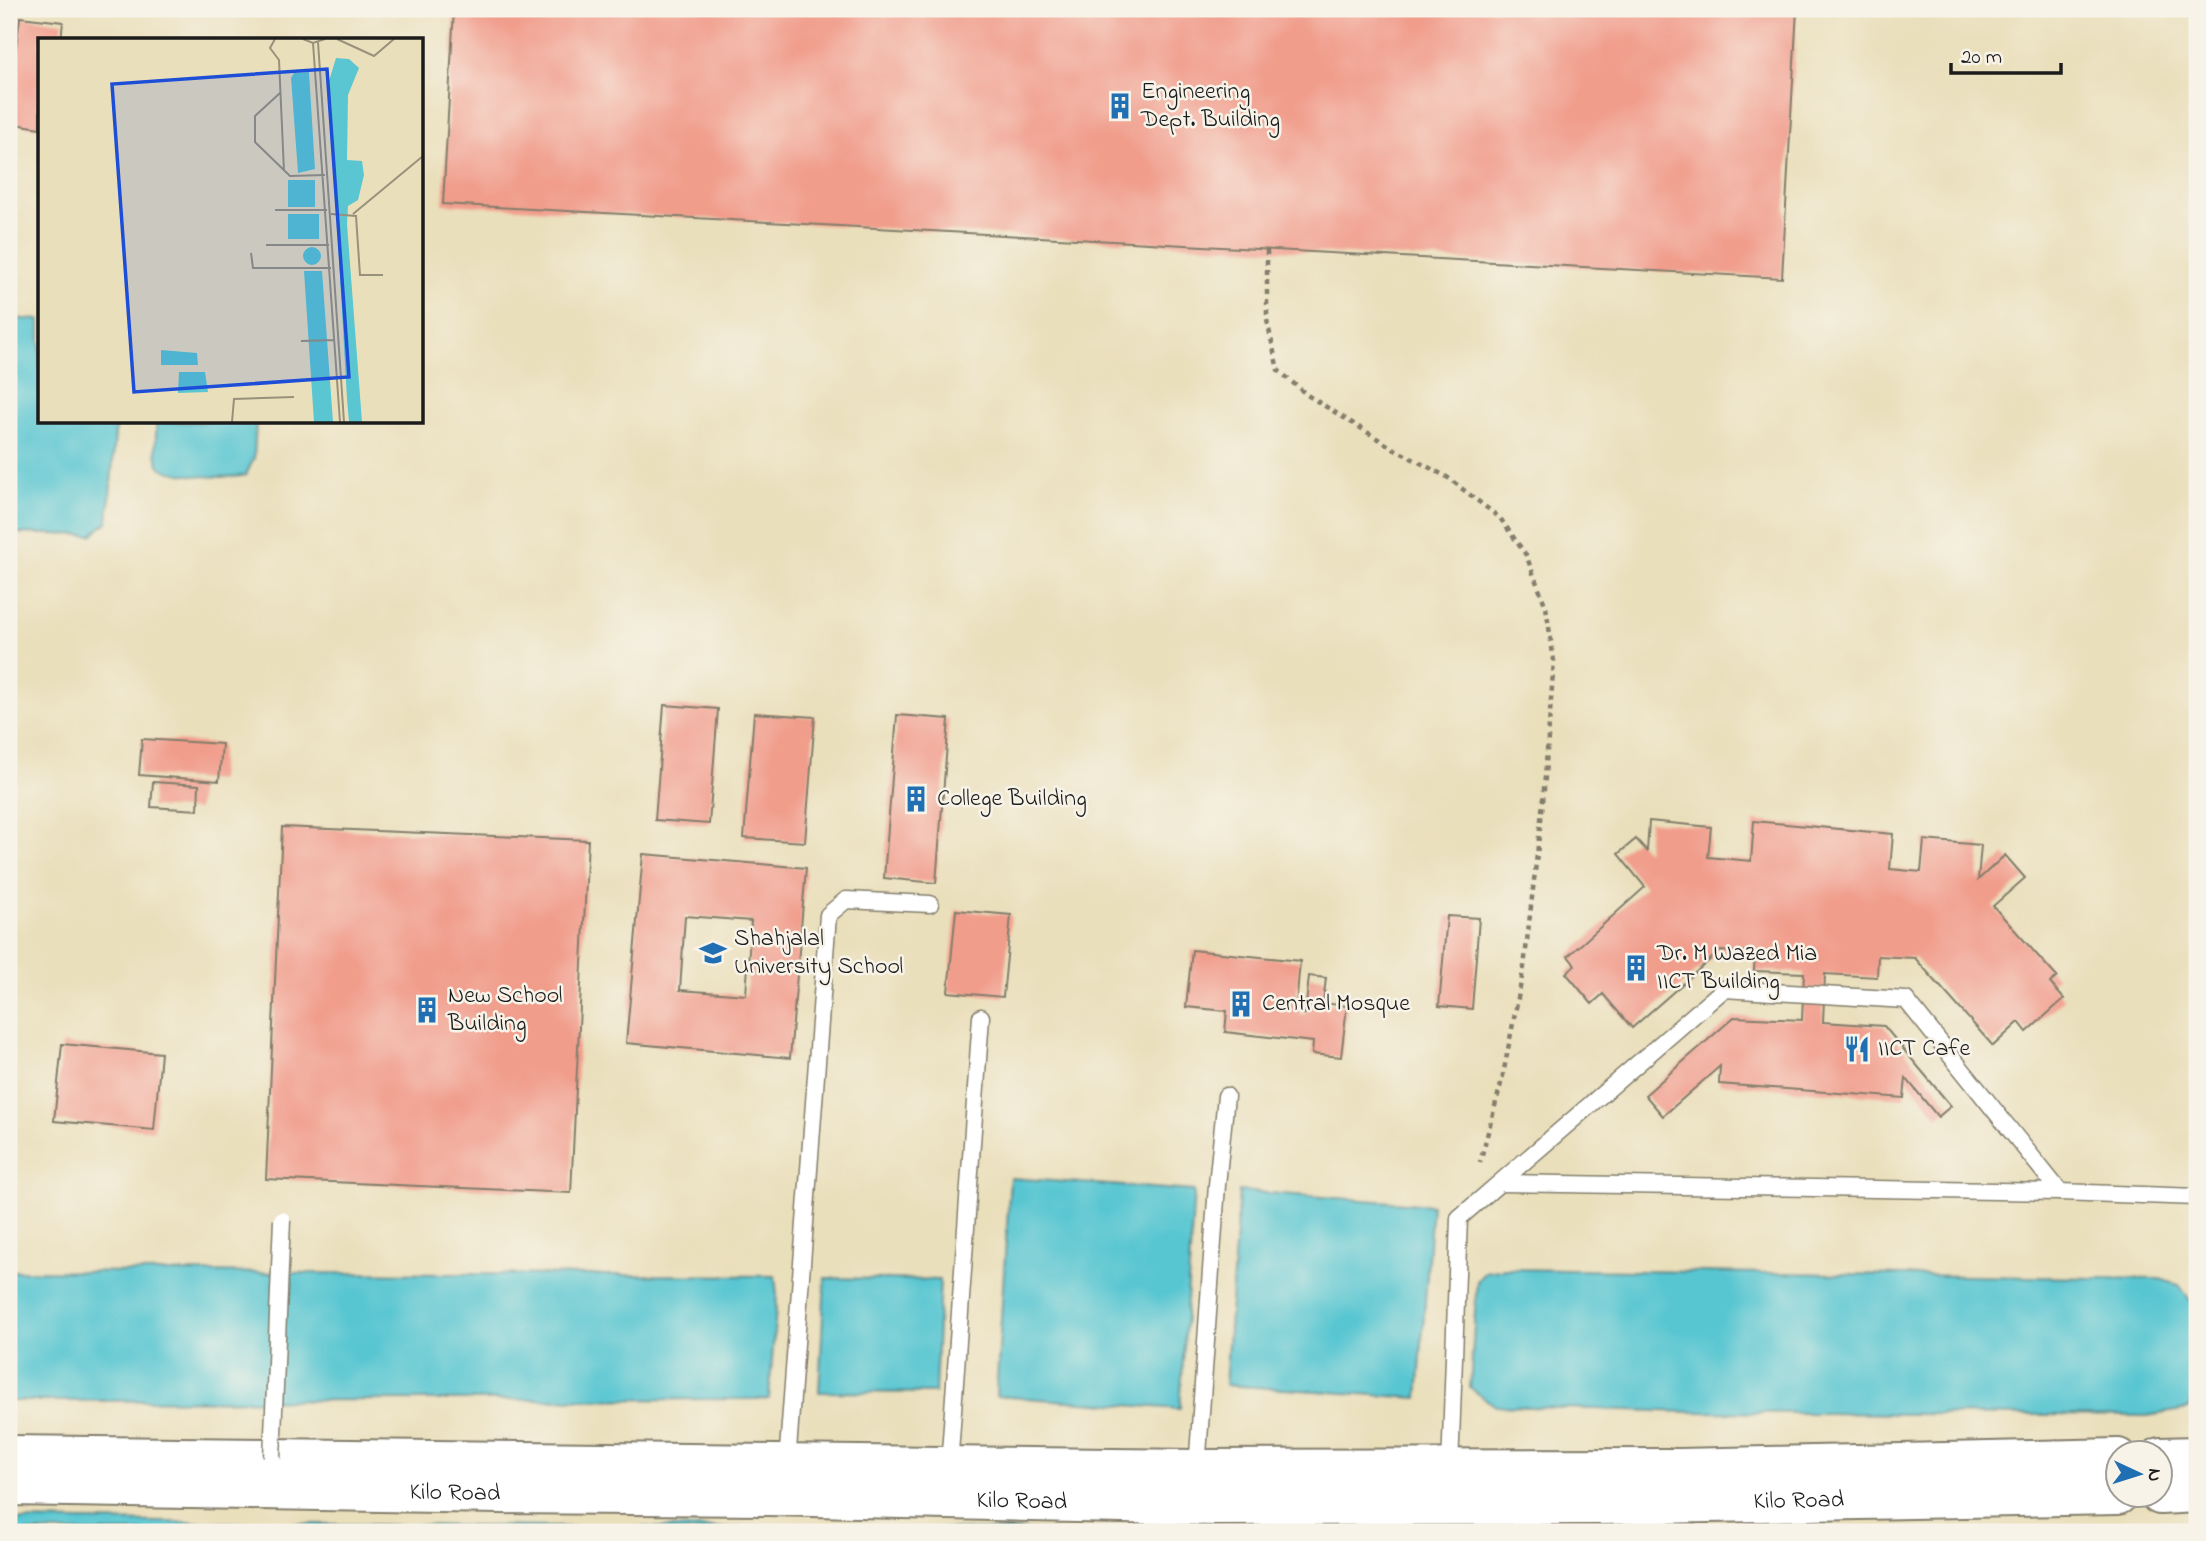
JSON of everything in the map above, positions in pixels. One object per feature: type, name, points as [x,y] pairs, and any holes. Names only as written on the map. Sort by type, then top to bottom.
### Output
[{"type":"street","name":"Kilo Road","points":[[9,1455],[949,1467],[1177,1494],[1450,1469],[1680,1468],[2104,1458]]},
{"type":"street","points":[[2174,1457],[2197,1456]]},
{"type":"street","name":"Kilo Road","points":[[9,1486],[780,1496],[1177,1494],[1602,1505],[2104,1496]]},
{"type":"street","points":[[2174,1494],[2197,1493]]},
{"type":"lane","points":[[787,1464],[828,915],[846,900],[930,904]]},
{"type":"lane","points":[[1450,1469],[1460,1218],[1724,989],[1906,1000],[2060,1192]]},
{"type":"lane","points":[[949,1467],[981,1017]]},
{"type":"lane","points":[[1177,1494],[1226,1096]]},
{"type":"lane","points":[[1500,1183],[2060,1192],[2197,1198]]},
{"type":"lane","points":[[272,1458],[282,1220]]},
{"type":"path","points":[[1267,250],[1267,320],[1278,370],[1307,395],[1396,450],[1447,477],[1500,518],[1526,555],[1546,607],[1555,661],[1543,802],[1524,967],[1505,1066],[1470,1209]]},
{"type":"water","points":[[9,318],[38,320],[38,424],[116,424],[108,521],[92,535],[9,533]]},
{"type":"water","points":[[156,424],[256,424],[254,458],[246,475],[201,476],[165,470],[160,466]]},
{"type":"water","points":[[1010,1178],[1194,1191],[1180,1409],[996,1396]]},
{"type":"water","points":[[1239,1191],[1432,1205],[1418,1398],[1225,1385]]},
{"type":"water","points":[[1506,1269],[2160,1279],[2179,1285],[2193,1304],[2197,1390],[2188,1409],[2147,1416],[1690,1412],[1496,1406],[1470,1388],[1477,1281],[1485,1272]]},
{"type":"water","points":[[9,1271],[775,1276],[777,1295],[769,1399],[9,1401]]},
{"type":"water","points":[[825,1278],[940,1280],[935,1393],[819,1392]]},
{"type":"water","points":[[9,1520],[1010,1530],[1060,1532],[9,1532]]},
{"type":"building","name":"Engineering Dept. Building","points":[[454,9],[1797,9],[1782,278],[443,204]]},
{"type":"building","points":[[20,17],[63,22],[61,38],[38,38],[38,128],[9,123],[9,102]]},
{"type":"building","points":[[664,705],[718,709],[709,824],[655,820]]},
{"type":"building","points":[[754,713],[815,717],[805,842],[744,838]]},
{"type":"building","name":"College Building","points":[[897,715],[949,719],[936,883],[884,878]]},
{"type":"building","points":[[142,739],[222,744],[219,781],[139,775]]},
{"type":"building","points":[[153,782],[199,785],[198,810],[151,807]]},
{"type":"building","name":"Dr. M Wazed Mia IICT Building","points":[[1649,821],[1711,827],[1708,857],[1751,861],[1754,821],[1893,834],[1890,869],[1921,872],[1924,840],[1981,845],[1978,880],[2005,855],[2025,878],[1993,906],[2057,977],[2050,983],[2064,999],[2027,1032],[2019,1022],[1993,1046],[1915,958],[1878,956],[1877,977],[1825,974],[1823,1022],[1884,1026],[1951,1106],[1938,1117],[1906,1078],[1904,1098],[1719,1084],[1720,1066],[1663,1116],[1645,1095],[1734,1017],[1802,1020],[1804,973],[1754,971],[1755,953],[1720,951],[1632,1028],[1603,994],[1592,1004],[1566,973],[1575,965],[1568,956],[1645,887],[1618,854],[1636,839],[1647,851]]},
{"type":"building","name":"New School Building","points":[[282,827],[588,840],[571,1193],[266,1179]]},
{"type":"building","points":[[643,854],[806,868],[790,1058],[626,1043]],"holes":[[[685,916],[751,921],[746,995],[680,990]]]},
{"type":"building","points":[[956,910],[1011,915],[1003,997],[948,992]]},
{"type":"building","points":[[1447,916],[1479,918],[1472,1009],[1439,1006]]},
{"type":"building","name":"Central Mosque","points":[[1192,950],[1300,961],[1296,1007],[1300,1008],[1300,1014],[1305,1014],[1309,976],[1326,978],[1323,1003],[1347,1006],[1341,1057],[1312,1054],[1313,1042],[1225,1032],[1227,1011],[1186,1007]]},
{"type":"building","points":[[62,1044],[161,1053],[154,1130],[54,1121]]},
{"type":"building","points":[[9,1155],[15,1156],[14,1184],[9,1183]]},
{"type":"place","name":"Engineering Dept. Building","points":[[1120,106]]},
{"type":"place","name":"College Building","points":[[916,799]]},
{"type":"place","name":"Shahjalal University School","points":[[713,953]]},
{"type":"place","name":"Dr. M Wazed Mia IICT Building","points":[[1636,968]]},
{"type":"place","name":"Central Mosque","points":[[1241,1004]]},
{"type":"place","name":"New School Building","points":[[427,1010]]},
{"type":"place","name":"IICT Cafe","points":[[1857,1049]]}]
